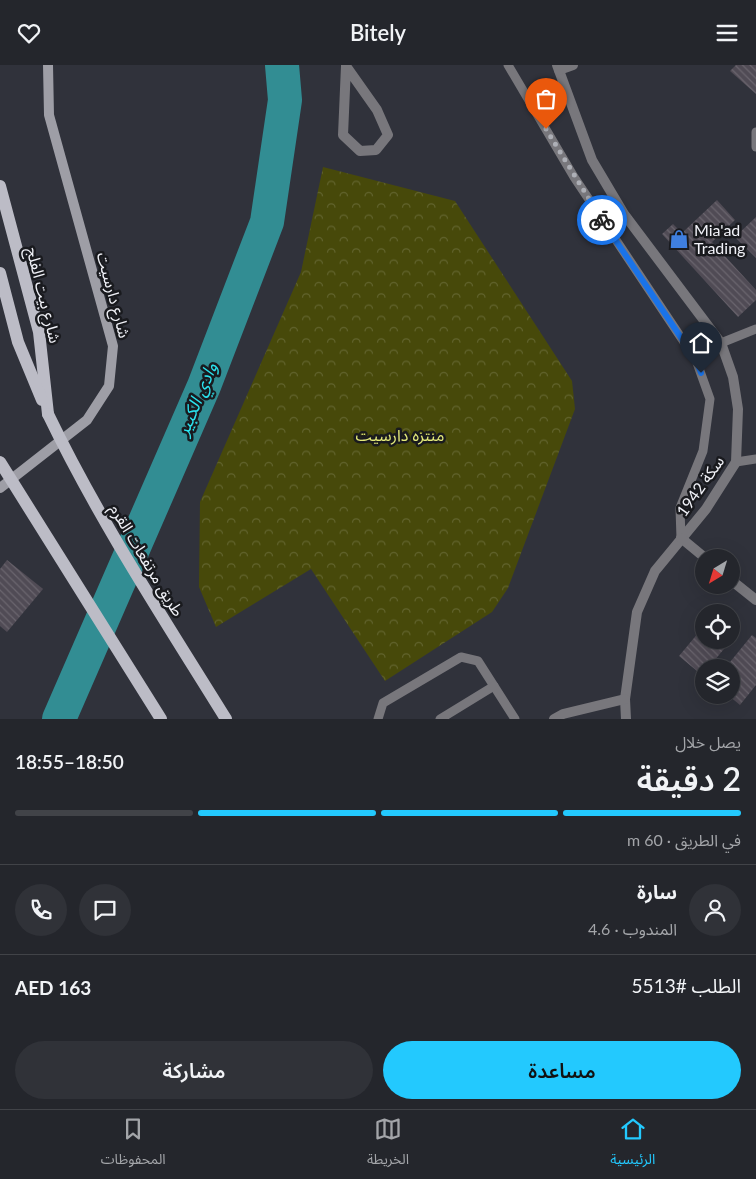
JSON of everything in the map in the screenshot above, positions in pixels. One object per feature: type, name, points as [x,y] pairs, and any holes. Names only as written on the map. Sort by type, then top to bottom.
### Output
[{"type":"main road","name":"شارع بيت الفلج","points":[[0,186],[39,332],[48,414]]},
{"type":"main road","name":"طريق مرتفعات القرم","points":[[0,273],[18,342],[48,414],[77,475],[125,557],[226,719]]},
{"type":"main road","points":[[0,462],[161,719]]},
{"type":"street","name":"شارع دارسيت","points":[[0,488],[87,420],[109,386],[113,346],[49,115],[48,65]]},
{"type":"street","points":[[346,65],[377,110],[388,135],[376,150],[360,151],[343,135],[346,65]]},
{"type":"street","points":[[558,67],[573,65]]},
{"type":"street","name":"سكة 1942","points":[[558,67],[592,160],[624,214],[722,343],[733,377],[738,409],[736,462],[706,509],[655,571],[637,612],[625,699],[626,719]]},
{"type":"street","points":[[681,538],[695,550]]},
{"type":"street","points":[[740,587],[756,600]]},
{"type":"street","points":[[554,719],[563,714],[625,699]]},
{"type":"lane","points":[[508,65],[574,177],[696,360],[710,399],[702,451],[680,508],[681,538]]},
{"type":"lane","points":[[756,132],[756,147]]},
{"type":"lane","points":[[722,343],[756,329]]},
{"type":"lane","points":[[736,462],[756,459]]},
{"type":"lane","points":[[378,719],[383,703],[461,657],[478,661],[514,719]]},
{"type":"lane","points":[[440,719],[494,686]]},
{"type":"green space","name":"منتزه دارسيت","points":[[323,167],[455,201],[572,381],[575,409],[508,588],[492,612],[385,681],[311,569],[216,627],[199,587],[200,502],[301,272]]},
{"type":"building","points":[[736,65],[756,65],[756,94],[730,71]]},
{"type":"building","points":[[717,200],[735,220],[712,242],[756,290],[756,300],[738,317],[662,234],[673,224],[682,233]]},
{"type":"building","points":[[756,217],[756,258],[735,237]]},
{"type":"building","points":[[7,560],[43,589],[7,632],[0,626],[0,569]]},
{"type":"building","points":[[752,635],[756,638],[756,685],[740,705],[740,659],[732,659]]},
{"type":"building","points":[[695,637],[695,649],[724,649],[716,659],[695,659],[695,669],[679,656]]},
{"type":"waterway","name":"وادي الكبير","points":[[59,719],[204,386],[267,222],[285,100],[282,65]]},
{"type":"way so far","points":[[546,129],[602,220]]},
{"type":"place","name":"Mia'ad Trading","points":[[679,239]]},
{"type":"route","points":[[602,220],[644,282],[666,319],[696,360],[701,373]]}]
